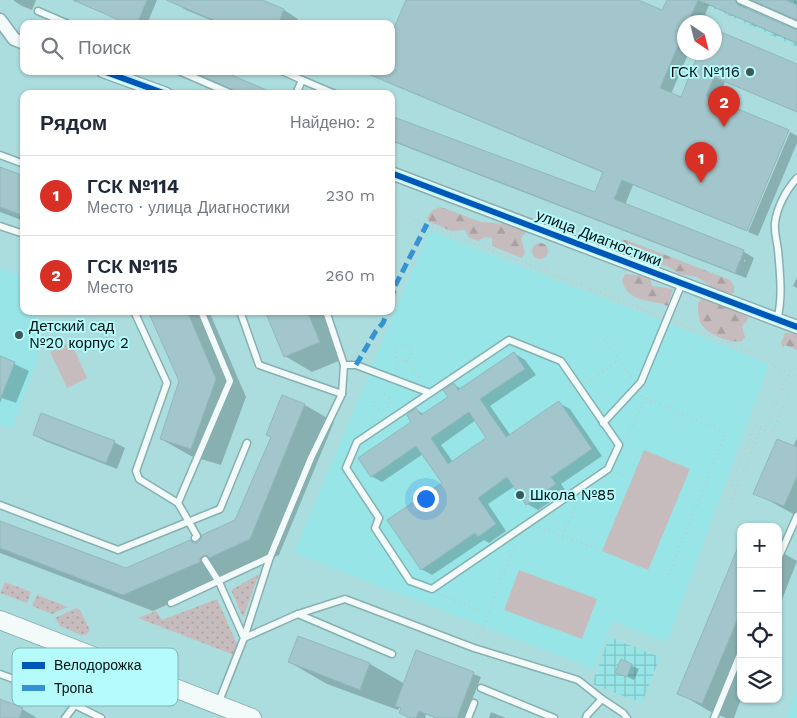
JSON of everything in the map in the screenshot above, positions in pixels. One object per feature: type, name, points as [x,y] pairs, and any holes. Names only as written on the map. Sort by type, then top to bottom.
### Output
[{"type":"main road","points":[[0,620],[72,648]]},
{"type":"main road","points":[[178,689],[252,718]]},
{"type":"street","points":[[0,20],[14,39],[20,41]]},
{"type":"street","points":[[128,75],[158,90]]},
{"type":"street","name":"улица Диагностики","points":[[395,175],[797,327]]},
{"type":"lane","points":[[740,0],[797,25]]},
{"type":"lane","points":[[38,11],[59,20]]},
{"type":"lane","points":[[188,75],[223,90]]},
{"type":"lane","points":[[291,75],[326,90]]},
{"type":"lane","points":[[298,90],[302,80]]},
{"type":"lane","points":[[0,155],[20,162]]},
{"type":"lane","points":[[777,320],[781,307],[778,248],[774,233],[775,222],[781,203],[797,178]]},
{"type":"lane","points":[[0,226],[20,233]]},
{"type":"lane","points":[[603,423],[641,382],[682,283]]},
{"type":"lane","points":[[136,315],[167,383],[136,471],[139,479],[178,503],[190,521],[197,536],[195,538]]},
{"type":"lane","points":[[178,503],[230,381],[203,315]]},
{"type":"lane","points":[[241,315],[259,365],[342,394]]},
{"type":"lane","points":[[218,705],[244,638],[270,557],[310,458],[342,394],[344,365],[327,315]]},
{"type":"lane","points":[[508,340],[561,361],[579,387],[619,445],[608,469],[432,589],[410,580],[376,528],[379,518],[346,468],[357,442],[508,340]]},
{"type":"lane","points":[[344,365],[356,365],[430,393]]},
{"type":"lane","points":[[0,505],[118,550],[220,509],[247,443]]},
{"type":"lane","points":[[782,550],[797,516]]},
{"type":"lane","points":[[171,603],[270,557]]},
{"type":"lane","points":[[205,560],[219,582],[244,638]]},
{"type":"lane","points":[[244,638],[298,614],[345,599],[474,648],[578,680],[627,718]]},
{"type":"lane","points":[[298,614],[392,654]]},
{"type":"lane","points":[[714,718],[739,658]]},
{"type":"lane","points":[[0,674],[12,679]]},
{"type":"lane","points":[[481,688],[554,718]]},
{"type":"lane","points":[[586,718],[602,699]]},
{"type":"lane","points":[[468,718],[474,703]]},
{"type":"lane","points":[[65,718],[74,706]]},
{"type":"lane","points":[[77,706],[101,718]]},
{"type":"path","points":[[395,212],[770,360],[775,367],[789,373]]},
{"type":"path","points":[[738,254],[740,259],[748,262]]},
{"type":"path","points":[[605,339],[638,386]]},
{"type":"path","points":[[405,346],[409,349],[410,354],[407,360],[401,361],[397,359],[395,352],[397,347],[405,346]]},
{"type":"path","points":[[407,360],[430,393]]},
{"type":"path","points":[[579,387],[619,360]]},
{"type":"path","points":[[765,430],[793,362]]},
{"type":"path","points":[[735,492],[728,489],[754,426],[772,433],[797,372]]},
{"type":"path","points":[[632,392],[726,433],[668,576]]},
{"type":"path","points":[[381,394],[389,400],[388,406],[383,410],[376,407],[374,403],[376,396],[381,394]]},
{"type":"path","points":[[619,445],[625,443],[646,398]]},
{"type":"path","points":[[730,509],[761,428]]},
{"type":"path","points":[[563,536],[583,486]]},
{"type":"path","points":[[529,523],[596,548]]},
{"type":"path","points":[[474,648],[521,528]]},
{"type":"path","points":[[432,589],[436,593],[488,613]]},
{"type":"shaded area","points":[[695,0],[797,0],[797,47]]},
{"type":"shaded area","name":"Школа №85","points":[[429,231],[769,364],[667,642],[612,621],[594,669],[294,553]]},
{"type":"shaded area","name":"Детский сад №20 корпус 2","points":[[0,268],[20,276],[20,315],[36,315],[38,358],[12,429],[0,424]]},
{"type":"shaded area","points":[[609,637],[660,657],[642,703],[592,684]]},
{"type":"shaded area","points":[[797,690],[797,718],[786,718]]},
{"type":"green space","points":[[441,207],[481,222],[506,224],[524,230],[525,233],[521,238],[525,253],[522,258],[492,246],[492,238],[485,237],[478,241],[468,237],[465,230],[451,231],[430,222],[427,219],[431,212]]},
{"type":"green space","points":[[622,240],[627,240],[730,280],[734,286],[734,292],[731,294],[712,287],[697,277],[679,274],[667,266],[658,265],[621,251],[617,244]]},
{"type":"green space","points":[[540,243],[546,245],[548,251],[546,257],[540,259],[534,257],[532,251],[534,245]]},
{"type":"green space","points":[[625,274],[647,276],[650,277],[652,286],[673,289],[668,306],[640,299],[629,293],[622,280]]},
{"type":"green space","points":[[703,297],[748,317],[742,326],[745,337],[742,341],[726,340],[704,328],[700,322],[698,308],[698,303]]},
{"type":"green space","points":[[785,333],[797,335],[797,350],[785,345],[783,348],[781,343]]},
{"type":"green space","points":[[71,342],[87,378],[67,388],[50,352]]},
{"type":"green space","points":[[644,450],[690,469],[648,570],[602,551]]},
{"type":"green space","points":[[519,570],[597,599],[582,639],[504,610]]},
{"type":"green space","points":[[259,574],[243,618],[231,590]]},
{"type":"green space","points":[[5,582],[31,592],[27,603],[0,593]]},
{"type":"green space","points":[[37,595],[68,607],[52,614],[32,606]]},
{"type":"green space","points":[[217,599],[237,644],[234,655],[138,618],[156,611],[162,620]]},
{"type":"green space","points":[[76,608],[80,610],[90,630],[87,634],[81,635],[60,626],[55,618]]},
{"type":"building","points":[[73,0],[147,0],[139,20],[119,20]]},
{"type":"building","points":[[166,0],[262,0],[284,9],[280,20],[214,20]]},
{"type":"building","points":[[406,0],[638,0],[662,10],[667,0],[698,0],[691,15],[677,15],[677,48],[660,88],[681,97],[696,60],[722,60],[722,32],[797,64],[797,112],[714,77],[706,96],[789,130],[747,231],[622,180],[614,199],[744,250],[735,273],[395,142],[395,117],[595,192],[603,172],[371,75],[395,75],[395,26]]},
{"type":"building","points":[[698,0],[735,0],[738,5],[797,30],[797,43]]},
{"type":"building","points":[[752,0],[786,0],[797,5],[797,20]]},
{"type":"building","points":[[201,75],[231,75],[267,90],[232,90]]},
{"type":"building","points":[[0,167],[20,174],[20,214],[0,207]]},
{"type":"building","points":[[150,315],[189,315],[216,379],[191,449],[160,439],[179,381]]},
{"type":"building","points":[[267,315],[309,315],[320,342],[284,357]]},
{"type":"building","points":[[514,352],[525,369],[480,399],[506,437],[559,401],[592,449],[551,477],[556,484],[526,505],[507,477],[478,498],[496,524],[478,537],[475,533],[421,570],[387,520],[442,483],[416,446],[371,477],[358,458],[411,422],[407,415],[416,408],[421,415],[448,397],[443,390],[454,383],[458,390]],"holes":[[[469,412],[486,438],[448,464],[431,438]]]},
{"type":"building","points":[[0,356],[15,362],[1,398],[0,398]]},
{"type":"building","points":[[282,395],[305,404],[250,539],[209,558],[207,555],[203,556],[200,558],[200,562],[123,595],[0,548],[0,521],[126,568],[190,540],[193,543],[197,543],[202,535],[235,520],[271,437],[266,435]]},
{"type":"building","points":[[41,413],[115,441],[106,463],[33,435]]},
{"type":"building","points":[[777,439],[797,447],[797,476],[784,506],[753,494]]},
{"type":"building","points":[[737,550],[737,621],[702,704],[677,694]]},
{"type":"building","points":[[298,636],[370,663],[360,690],[288,662]]},
{"type":"building","points":[[416,650],[474,672],[457,718],[436,718],[419,711],[416,718],[411,718],[399,713],[401,708],[395,706]]},
{"type":"building","points":[[621,659],[632,664],[627,677],[615,673]]},
{"type":"building","points":[[0,699],[12,704],[12,706],[23,708],[19,718],[0,718]]},
{"type":"marked path","points":[[395,286],[427,224]]},
{"type":"marked path","points":[[356,365],[386,315]]},
{"type":"cycle path","points":[[114,75],[155,90]]},
{"type":"cycle path","points":[[395,175],[797,327]]},
{"type":"place","name":"ГСК №116","points":[[750,72]]},
{"type":"place","name":"ГСК №115","points":[[724,127]]},
{"type":"place","name":"ГСК №114","points":[[701,183]]},
{"type":"place","name":"Детский сад №20 корпус 2","points":[[19,335]]},
{"type":"place","name":"Школа №85","points":[[520,495]]}]
